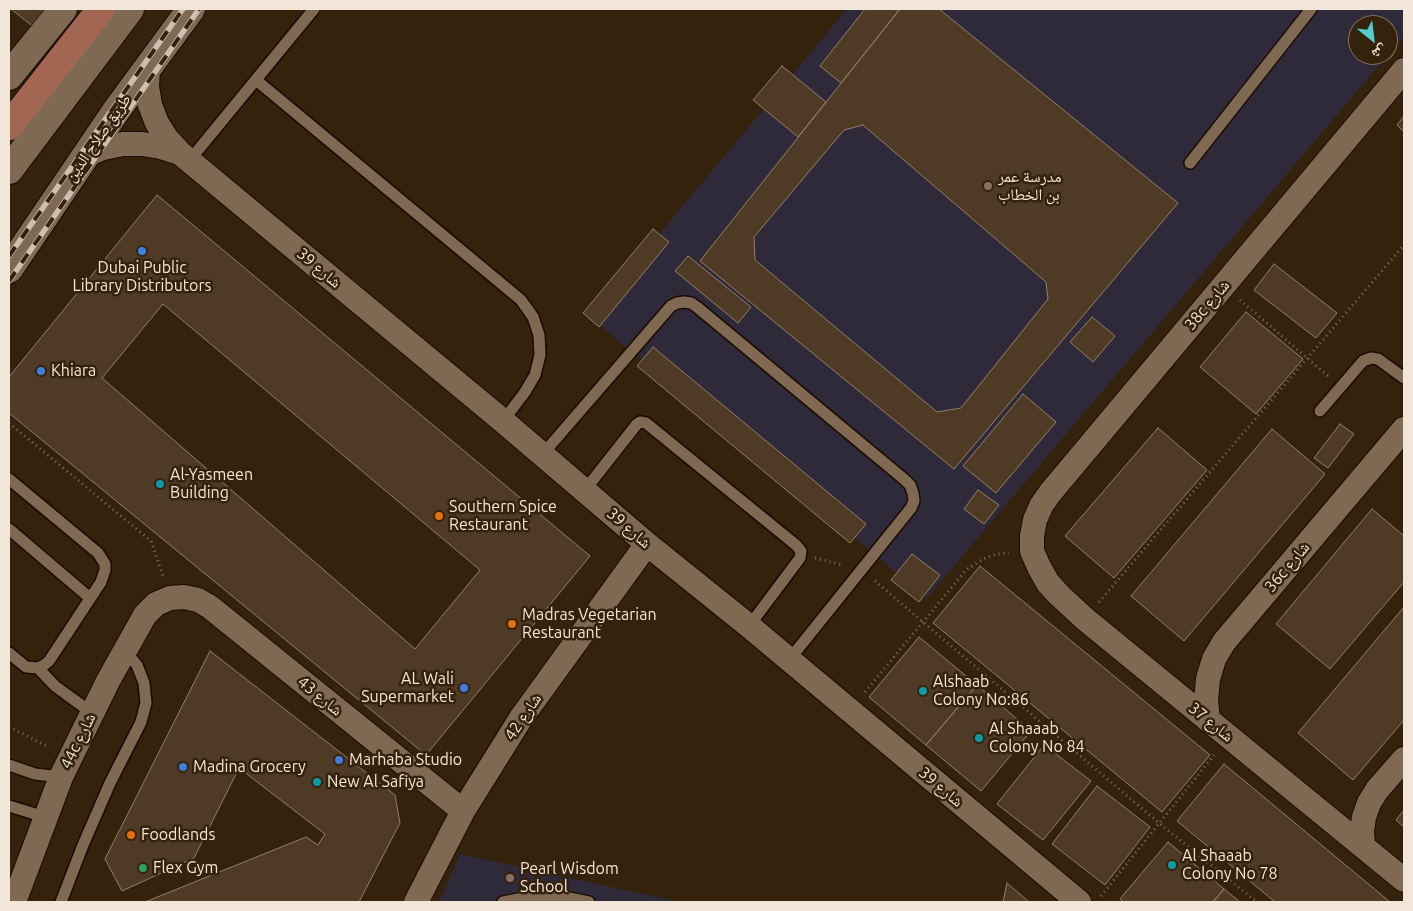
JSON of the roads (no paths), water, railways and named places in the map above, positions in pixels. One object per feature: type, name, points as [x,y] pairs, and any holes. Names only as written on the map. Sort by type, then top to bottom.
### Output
[{"type":"main road","points":[[9,76],[64,9]]},
{"type":"main road","points":[[9,126],[101,9]]},
{"type":"main road","points":[[9,170],[130,9]]},
{"type":"main road","name":"طريق صلاح الدين","points":[[9,269],[86,155],[191,9]]},
{"type":"street","name":"شارع 39","points":[[148,68],[147,86],[150,105],[156,123],[167,139],[185,157],[503,421],[647,544],[749,626],[1080,902]]},
{"type":"street","name":"38c شارع","points":[[1032,551],[1035,520],[1041,506],[1050,493],[1404,70]]},
{"type":"street","name":"شارع 39","points":[[86,155],[104,148],[123,144],[152,146],[185,157]]},
{"type":"street","name":"36c شارع","points":[[1208,720],[1206,700],[1208,679],[1214,660],[1224,642],[1404,429]]},
{"type":"street","name":"شارع 42","points":[[416,902],[463,811],[521,718],[647,544]]},
{"type":"street","name":"شارع 37","points":[[1032,551],[1048,583],[1085,619],[1404,880]]},
{"type":"street","name":"شارع 43","points":[[170,598],[184,597],[198,600],[210,606],[463,811]]},
{"type":"street","name":"44c شارع","points":[[14,902],[65,767],[124,650],[144,615],[156,604],[170,598]]},
{"type":"street","points":[[1363,846],[1363,824],[1369,803],[1377,790],[1404,759]]},
{"type":"lane","points":[[185,157],[256,80],[314,9]]},
{"type":"lane","points":[[1190,163],[1311,9]]},
{"type":"lane","points":[[256,80],[521,300],[532,316],[539,335],[540,355],[535,375],[526,392],[503,421]]},
{"type":"lane","points":[[542,454],[670,306],[684,302],[691,303],[910,485],[914,501],[911,508],[789,660]]},
{"type":"lane","points":[[1320,411],[1363,361],[1371,358],[1378,359],[1404,378]]},
{"type":"lane","points":[[585,490],[637,424],[643,422],[796,545],[799,548],[800,558],[749,626]]},
{"type":"lane","points":[[9,479],[102,558],[105,564],[104,576],[49,660],[38,668],[26,667],[9,653]]},
{"type":"lane","points":[[9,529],[90,598]]},
{"type":"lane","points":[[61,902],[110,783],[141,722],[146,703],[144,683],[137,665],[124,650]]},
{"type":"lane","points":[[38,668],[55,686],[92,713]]},
{"type":"lane","points":[[9,766],[35,774],[65,767]]},
{"type":"lane","points":[[9,806],[46,817]]},
{"type":"lane","points":[[503,902],[534,896],[560,896],[588,902]]},
{"type":"railway","points":[[9,256],[183,9]]},
{"type":"railway","points":[[9,281],[199,9]]},
{"type":"place","name":"مدرسة عمر بن الخطاب","points":[[988,186]]},
{"type":"place","name":"Dubai Public Library Distributors","points":[[142,251]]},
{"type":"place","name":"Khiara","points":[[41,371]]},
{"type":"place","name":"Al-Yasmeen Building","points":[[160,484]]},
{"type":"place","name":"Southern Spice Restaurant","points":[[439,516]]},
{"type":"place","name":"Madras Vegetarian Restaurant","points":[[512,624]]},
{"type":"place","name":"AL Wali Supermarket","points":[[464,688]]},
{"type":"place","name":"Alshaab Colony No:86","points":[[923,691]]},
{"type":"place","name":"Al Shaaab Colony No 84","points":[[979,738]]},
{"type":"place","name":"Marhaba Studio","points":[[339,760]]},
{"type":"place","name":"Madina Grocery","points":[[183,767]]},
{"type":"place","name":"New Al Safiya","points":[[317,782]]},
{"type":"place","name":"Foodlands","points":[[131,835]]},
{"type":"place","name":"Al Shaaab Colony No 78","points":[[1172,865]]},
{"type":"place","name":"Flex Gym","points":[[143,868]]},
{"type":"place","name":"Pearl Wisdom School","points":[[510,878]]}]
